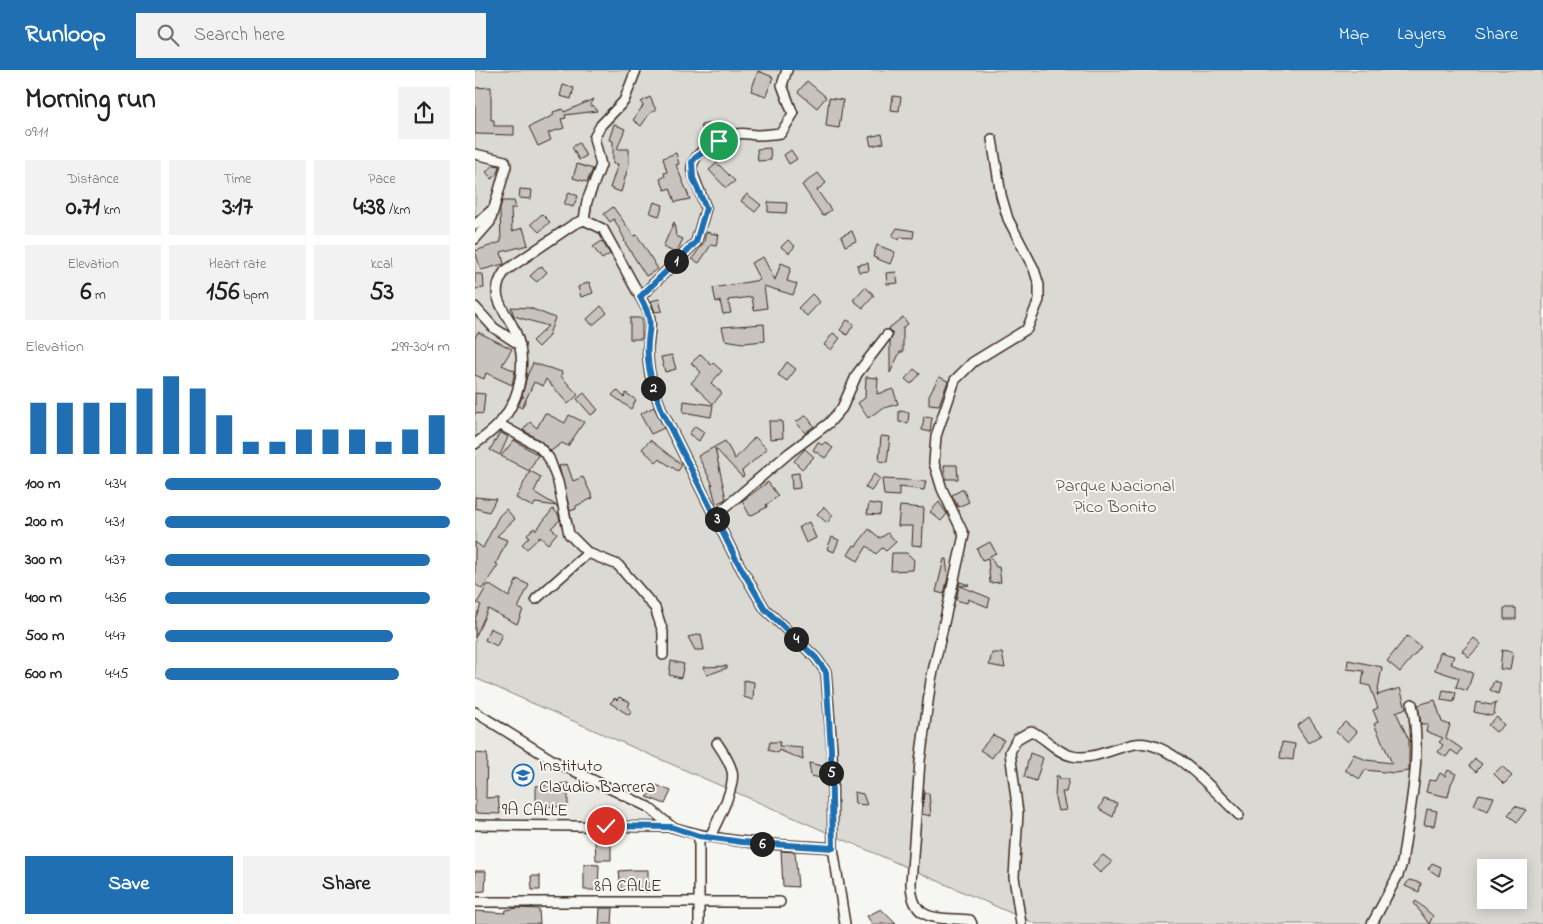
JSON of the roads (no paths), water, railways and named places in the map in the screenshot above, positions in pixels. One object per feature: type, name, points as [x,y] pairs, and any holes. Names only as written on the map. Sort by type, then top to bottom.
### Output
[{"type":"street","points":[[584,220],[587,201],[601,161],[594,147],[594,138],[601,125],[624,101],[637,70]]},
{"type":"street","points":[[640,297],[696,242],[706,208],[692,172],[691,167],[695,158],[719,141],[739,133],[757,135],[781,133],[793,114],[782,85],[787,70]]},
{"type":"street","points":[[972,924],[970,920],[930,917],[919,911],[911,899],[911,883],[920,761],[931,680],[964,535],[942,489],[934,463],[936,436],[955,380],[973,362],[1027,329],[1039,300],[1039,285],[1034,269],[1008,220],[1001,195],[992,139]]},
{"type":"street","points":[[475,154],[501,159],[506,164],[490,222],[475,239]]},
{"type":"street","points":[[475,225],[494,208]]},
{"type":"street","points":[[475,444],[499,424],[516,396],[523,368],[520,345],[498,300],[497,285],[500,278],[505,271],[574,224],[584,220],[603,229],[651,318],[647,356],[652,386],[662,411],[737,561],[765,609],[816,658],[826,672],[831,750],[833,848],[845,924]]},
{"type":"street","points":[[475,307],[494,328],[520,345]]},
{"type":"street","points":[[715,516],[789,453],[829,423],[842,408],[857,374],[870,360],[887,335]]},
{"type":"street","points":[[499,424],[538,446],[549,458],[558,482],[569,534],[588,553],[618,565],[655,608],[663,632],[663,655]]},
{"type":"street","points":[[537,599],[588,553]]},
{"type":"street","points":[[1371,924],[1398,876],[1402,863],[1417,759],[1418,740],[1412,704]]},
{"type":"street","points":[[475,712],[553,761],[648,807],[672,827]]},
{"type":"street","points":[[1021,924],[1014,877],[1018,813],[1011,752],[1017,739],[1031,730],[1071,756],[1088,757],[1137,743],[1151,746],[1186,763],[1239,815]]},
{"type":"street","points":[[710,838],[733,782],[733,772],[717,743]]},
{"type":"street","name":"9A CALLE","points":[[475,825],[672,827],[710,838],[833,848]]},
{"type":"street","points":[[699,836],[699,924]]},
{"type":"street","name":"8A CALLE","points":[[475,902],[780,902]]},
{"type":"place","name":"Instituto Claudio Barrera","points":[[523,775]]},
{"type":"park label","name":"Parque Nacional Pico Bonito","points":[[1115,495]]}]
